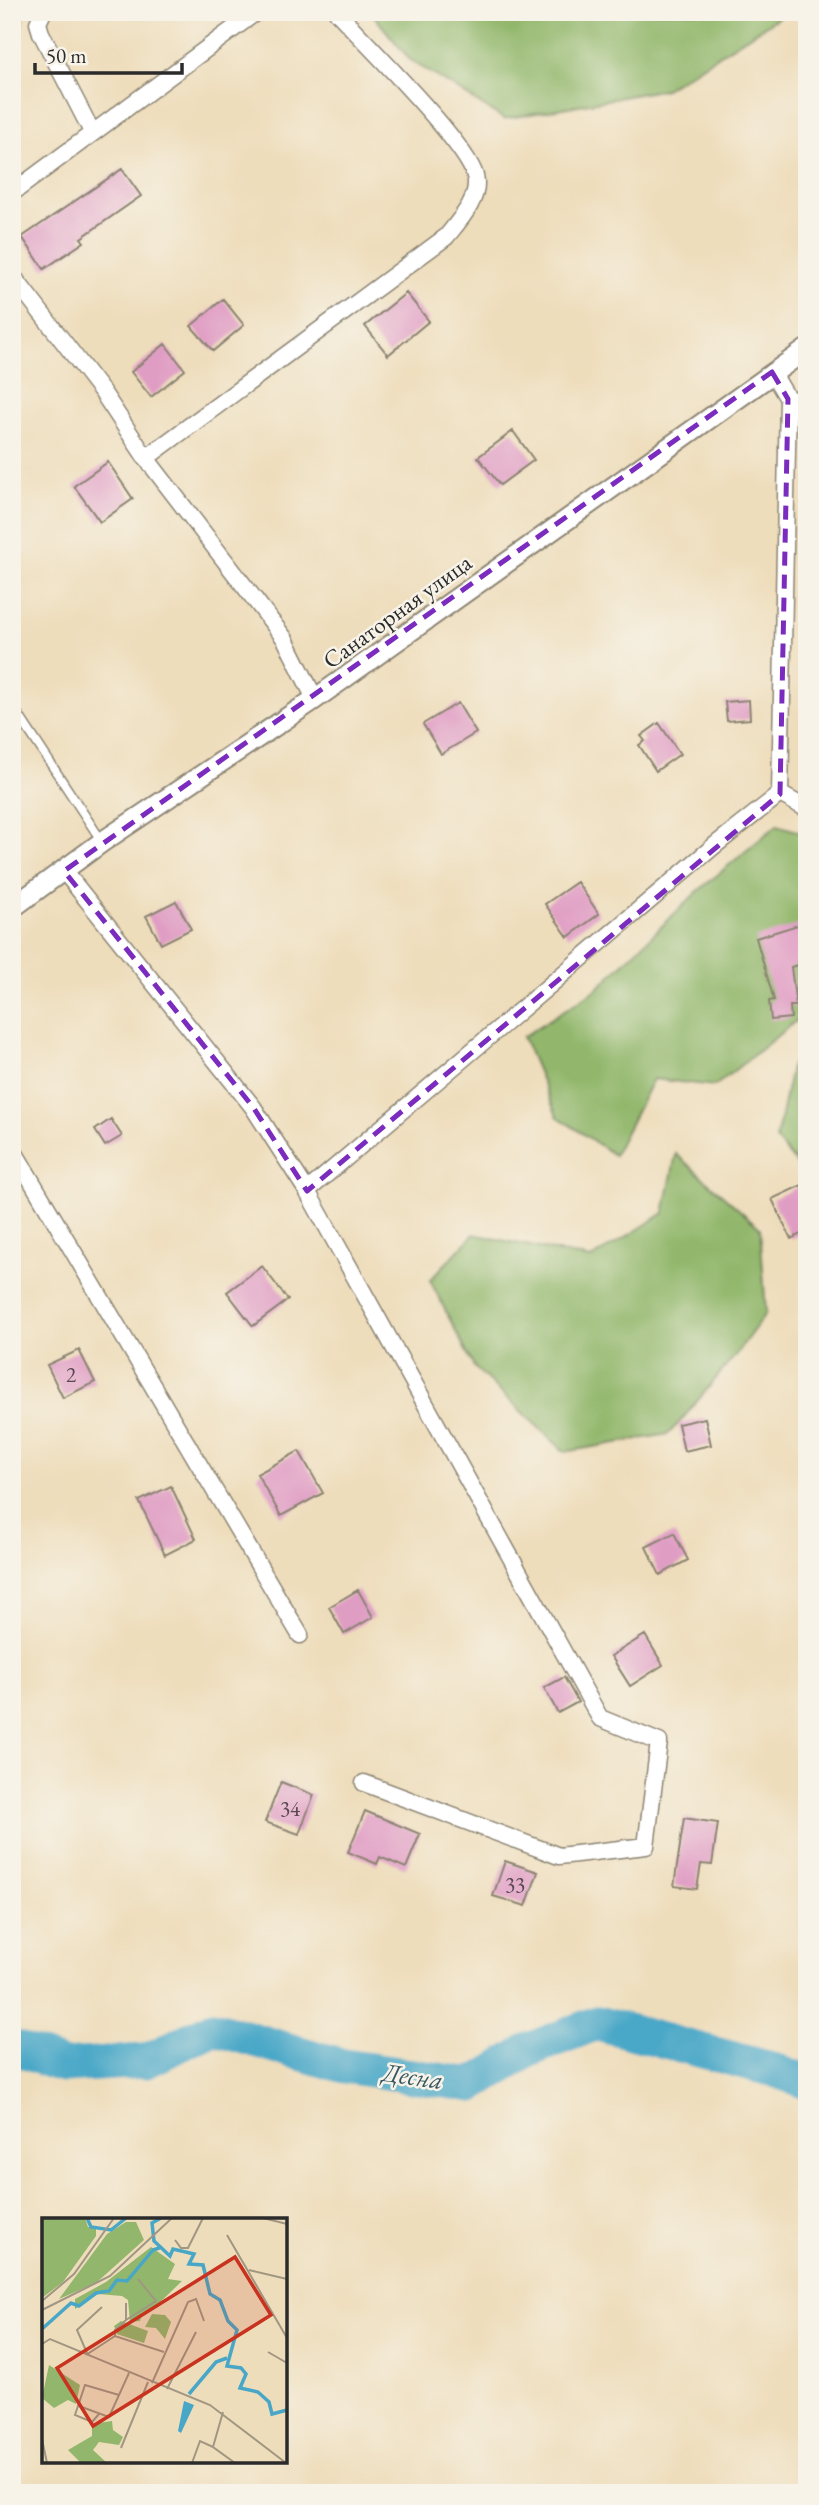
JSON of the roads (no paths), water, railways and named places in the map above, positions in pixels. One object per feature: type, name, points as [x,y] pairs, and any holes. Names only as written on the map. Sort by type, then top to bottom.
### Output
[{"type":"street","points":[[43,12],[38,23],[41,33],[92,132]]},
{"type":"street","points":[[12,193],[256,12]]},
{"type":"street","points":[[146,458],[446,237],[475,194],[475,176],[457,145],[337,12]]},
{"type":"street","points":[[12,275],[103,393],[146,458],[285,639],[315,699]]},
{"type":"street","name":"Санаторная улица","points":[[12,908],[102,842],[315,699],[807,349]]},
{"type":"street","points":[[772,372],[788,399],[780,794]]},
{"type":"street","points":[[788,399],[807,402]]},
{"type":"street","points":[[780,794],[807,809]]},
{"type":"street","points":[[307,1191],[714,846],[780,794]]},
{"type":"street","points":[[64,871],[253,1107],[307,1191],[600,1718],[659,1742],[646,1846],[559,1856],[364,1783]]},
{"type":"street","points":[[12,1148],[300,1635]]},
{"type":"lane","points":[[12,705],[102,842]]},
{"type":"waterway","name":"Десна","points":[[12,2047],[63,2066],[146,2061],[213,2028],[344,2066],[473,2085],[529,2050],[597,2023],[775,2070],[807,2082]]}]
